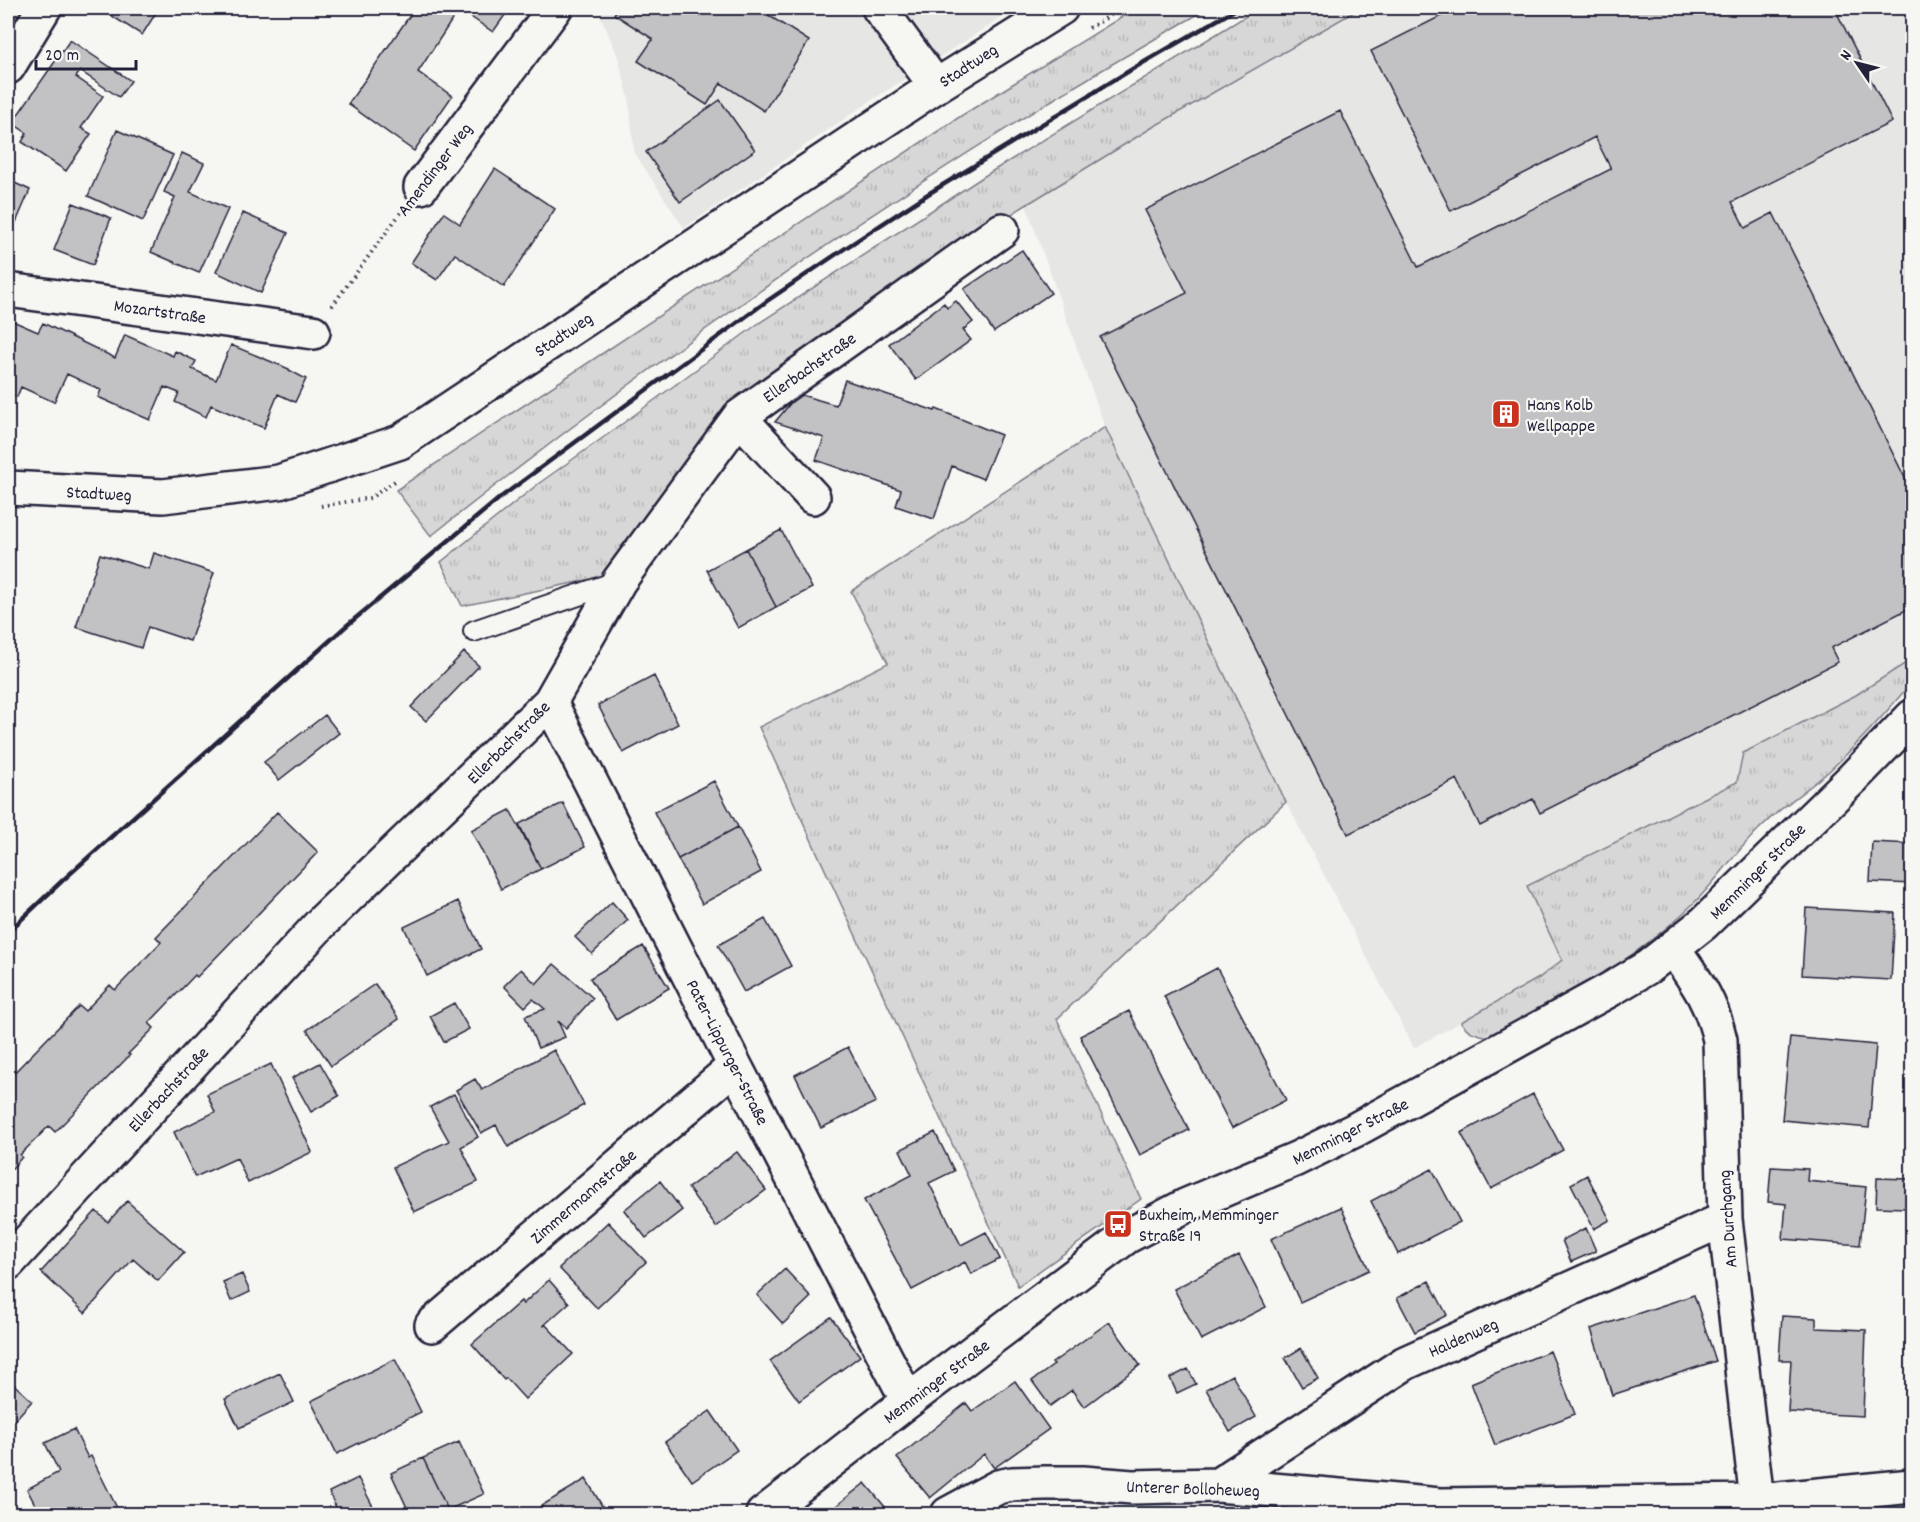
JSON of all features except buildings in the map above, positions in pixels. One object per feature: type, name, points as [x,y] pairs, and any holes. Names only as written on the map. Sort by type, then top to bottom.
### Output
[{"type":"street","points":[[8,67],[44,8]]},
{"type":"street","name":"Amendinger Weg","points":[[421,187],[555,8]]},
{"type":"street","points":[[879,8],[936,86]]},
{"type":"street","name":"Stadtweg","points":[[8,488],[163,496],[279,482],[400,442],[936,86],[1061,8]]},
{"type":"street","name":"Ellerbachstraße","points":[[8,1263],[324,920],[550,702],[619,581],[739,417],[1002,230]]},
{"type":"street","name":"Mozartstraße","points":[[8,290],[313,332]]},
{"type":"street","points":[[739,417],[813,497]]},
{"type":"street","name":"Pater-Lippurger-Straße","points":[[550,702],[908,1401]]},
{"type":"street","name":"Memminger Straße","points":[[763,1515],[908,1401],[1126,1237],[1150,1223],[1296,1159],[1355,1130],[1611,989],[1673,948],[1735,894],[1912,717]]},
{"type":"street","name":"Am Durchgang","points":[[1673,948],[1705,995],[1715,1016],[1720,1040],[1725,1219],[1757,1501]]},
{"type":"street","name":"Zimmermannstraße","points":[[432,1325],[735,1066]]},
{"type":"street","name":"Haldenweg","points":[[1218,1485],[1405,1363],[1725,1219]]},
{"type":"street","name":"Unterer Bolloheweg","points":[[948,1515],[998,1487],[1012,1484],[1083,1483],[1127,1501],[1218,1485],[1440,1505],[1757,1501],[1912,1486]]},
{"type":"lane","points":[[474,631],[619,581]]},
{"type":"path","name":"Amendinger Weg","points":[[313,332],[421,187]]},
{"type":"shaded area","points":[[597,8],[1017,8],[875,98],[684,228],[634,152],[629,99],[617,54]]},
{"type":"shaded area","name":"Hans Kolb Wellpappe","points":[[1361,8],[1912,8],[1912,659],[1856,695],[1737,782],[1528,886],[1562,960],[1539,978],[1414,1048],[1286,802],[1105,427],[1026,205],[1153,127]]},
{"type":"green space","points":[[1136,8],[1209,8],[1007,128],[810,257],[618,393],[431,536],[396,490],[961,116]]},
{"type":"green space","points":[[1259,8],[1361,8],[1153,127],[1026,205],[918,273],[765,378],[729,408],[607,576],[462,606],[441,562],[538,484],[759,323],[986,175]]},
{"type":"green space","points":[[1105,427],[1286,802],[1057,1019],[1141,1199],[1018,1286],[759,727],[888,663],[851,591]]},
{"type":"green space","points":[[1912,659],[1912,682],[1882,717],[1828,772],[1766,822],[1703,894],[1672,923],[1597,978],[1489,1037],[1473,1032],[1464,1026],[1461,1022],[1539,978],[1562,960],[1527,886],[1737,782],[1743,753],[1856,695]]},
{"type":"railway","points":[[8,932],[345,627],[501,497],[767,301],[847,247],[928,194],[1134,68],[1238,8]]},
{"type":"place","name":"Hans Kolb Wellpappe","points":[[1506,414]]},
{"type":"place","name":"Buxheim, Memminger Straße 19","points":[[1118,1224]]}]
